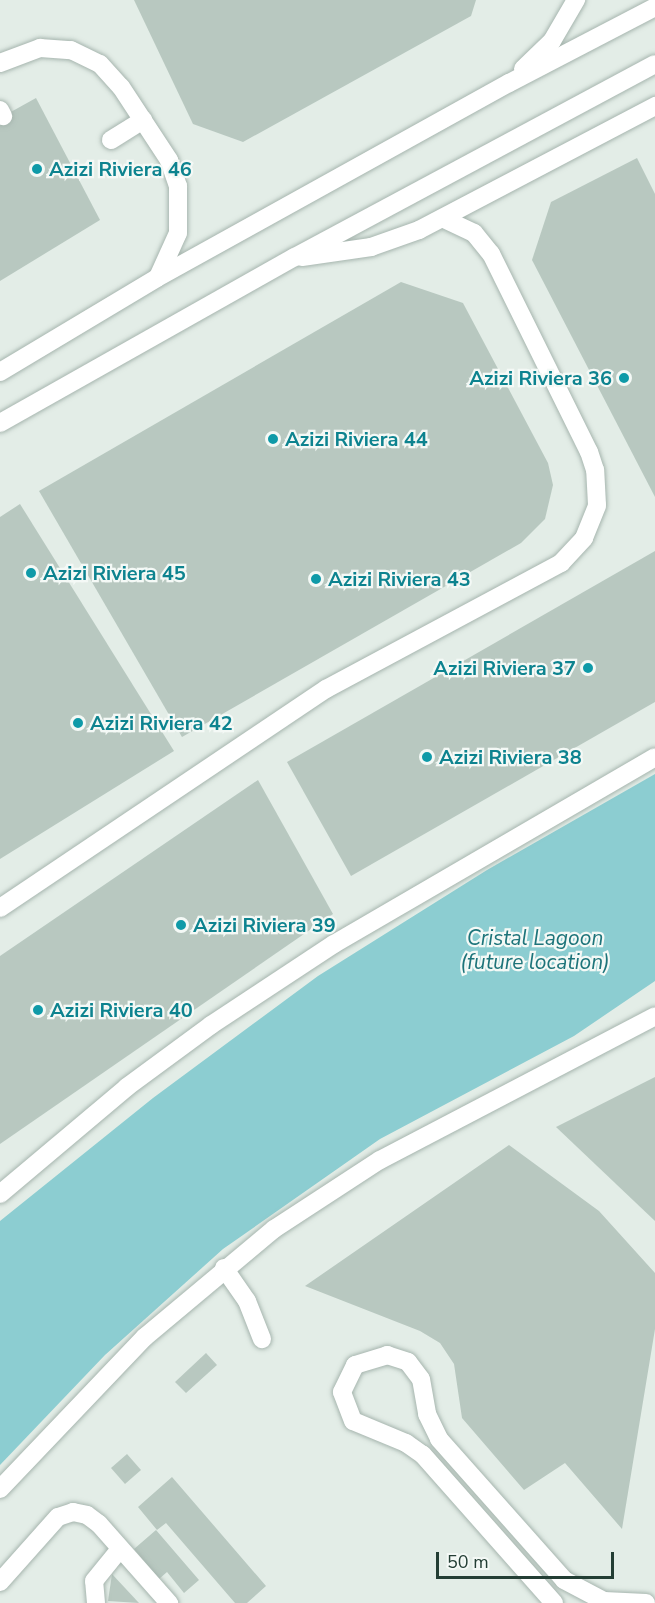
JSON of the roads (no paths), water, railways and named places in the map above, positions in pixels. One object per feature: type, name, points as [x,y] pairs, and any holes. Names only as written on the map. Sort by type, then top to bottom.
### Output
[{"type":"street","points":[[509,82],[552,41],[576,0]]},
{"type":"street","points":[[0,372],[157,278],[509,82],[651,9]]},
{"type":"street","points":[[0,63],[40,48],[86,56],[112,74],[169,160],[180,199],[178,233],[157,278]]},
{"type":"street","points":[[0,423],[295,257],[655,64]]},
{"type":"street","points":[[295,257],[371,247],[442,219],[655,106]]},
{"type":"street","points":[[111,140],[143,120]]},
{"type":"street","points":[[0,908],[308,700],[393,650],[561,563],[584,537],[597,505],[595,470],[589,452],[491,254],[474,233],[442,219]]},
{"type":"street","points":[[0,1194],[128,1087],[211,1025],[334,944],[655,757]]},
{"type":"street","points":[[0,1489],[138,1344],[224,1268],[318,1199],[380,1160],[655,1016]]},
{"type":"street","points":[[224,1268],[247,1301],[262,1339]]},
{"type":"street","points":[[554,1603],[423,1455],[406,1443],[353,1421],[342,1392],[355,1365],[387,1355],[408,1362],[421,1379],[427,1414],[439,1439],[564,1580],[604,1601],[646,1603],[655,1594]]},
{"type":"street","points":[[0,1582],[58,1517],[73,1512],[87,1515],[99,1524],[169,1603]]},
{"type":"street","points":[[96,1603],[94,1581],[120,1549]]},
{"type":"water","name":"Cristal Lagoon (future location)","points":[[655,774],[655,981],[574,1036],[380,1139],[223,1249],[105,1355],[0,1465],[0,1221],[153,1098],[318,976],[487,870]]},
{"type":"place","name":"Azizi Riviera 46","points":[[37,169]]},
{"type":"place","name":"Azizi Riviera 36","points":[[624,378]]},
{"type":"place","name":"Azizi Riviera 44","points":[[273,439]]},
{"type":"place","name":"Azizi Riviera 45","points":[[31,573]]},
{"type":"place","name":"Azizi Riviera 43","points":[[316,579]]},
{"type":"place","name":"Azizi Riviera 37","points":[[588,668]]},
{"type":"place","name":"Azizi Riviera 42","points":[[78,723]]},
{"type":"place","name":"Azizi Riviera 38","points":[[427,757]]},
{"type":"place","name":"Azizi Riviera 39","points":[[181,925]]},
{"type":"place","name":"Azizi Riviera 40","points":[[38,1010]]}]
